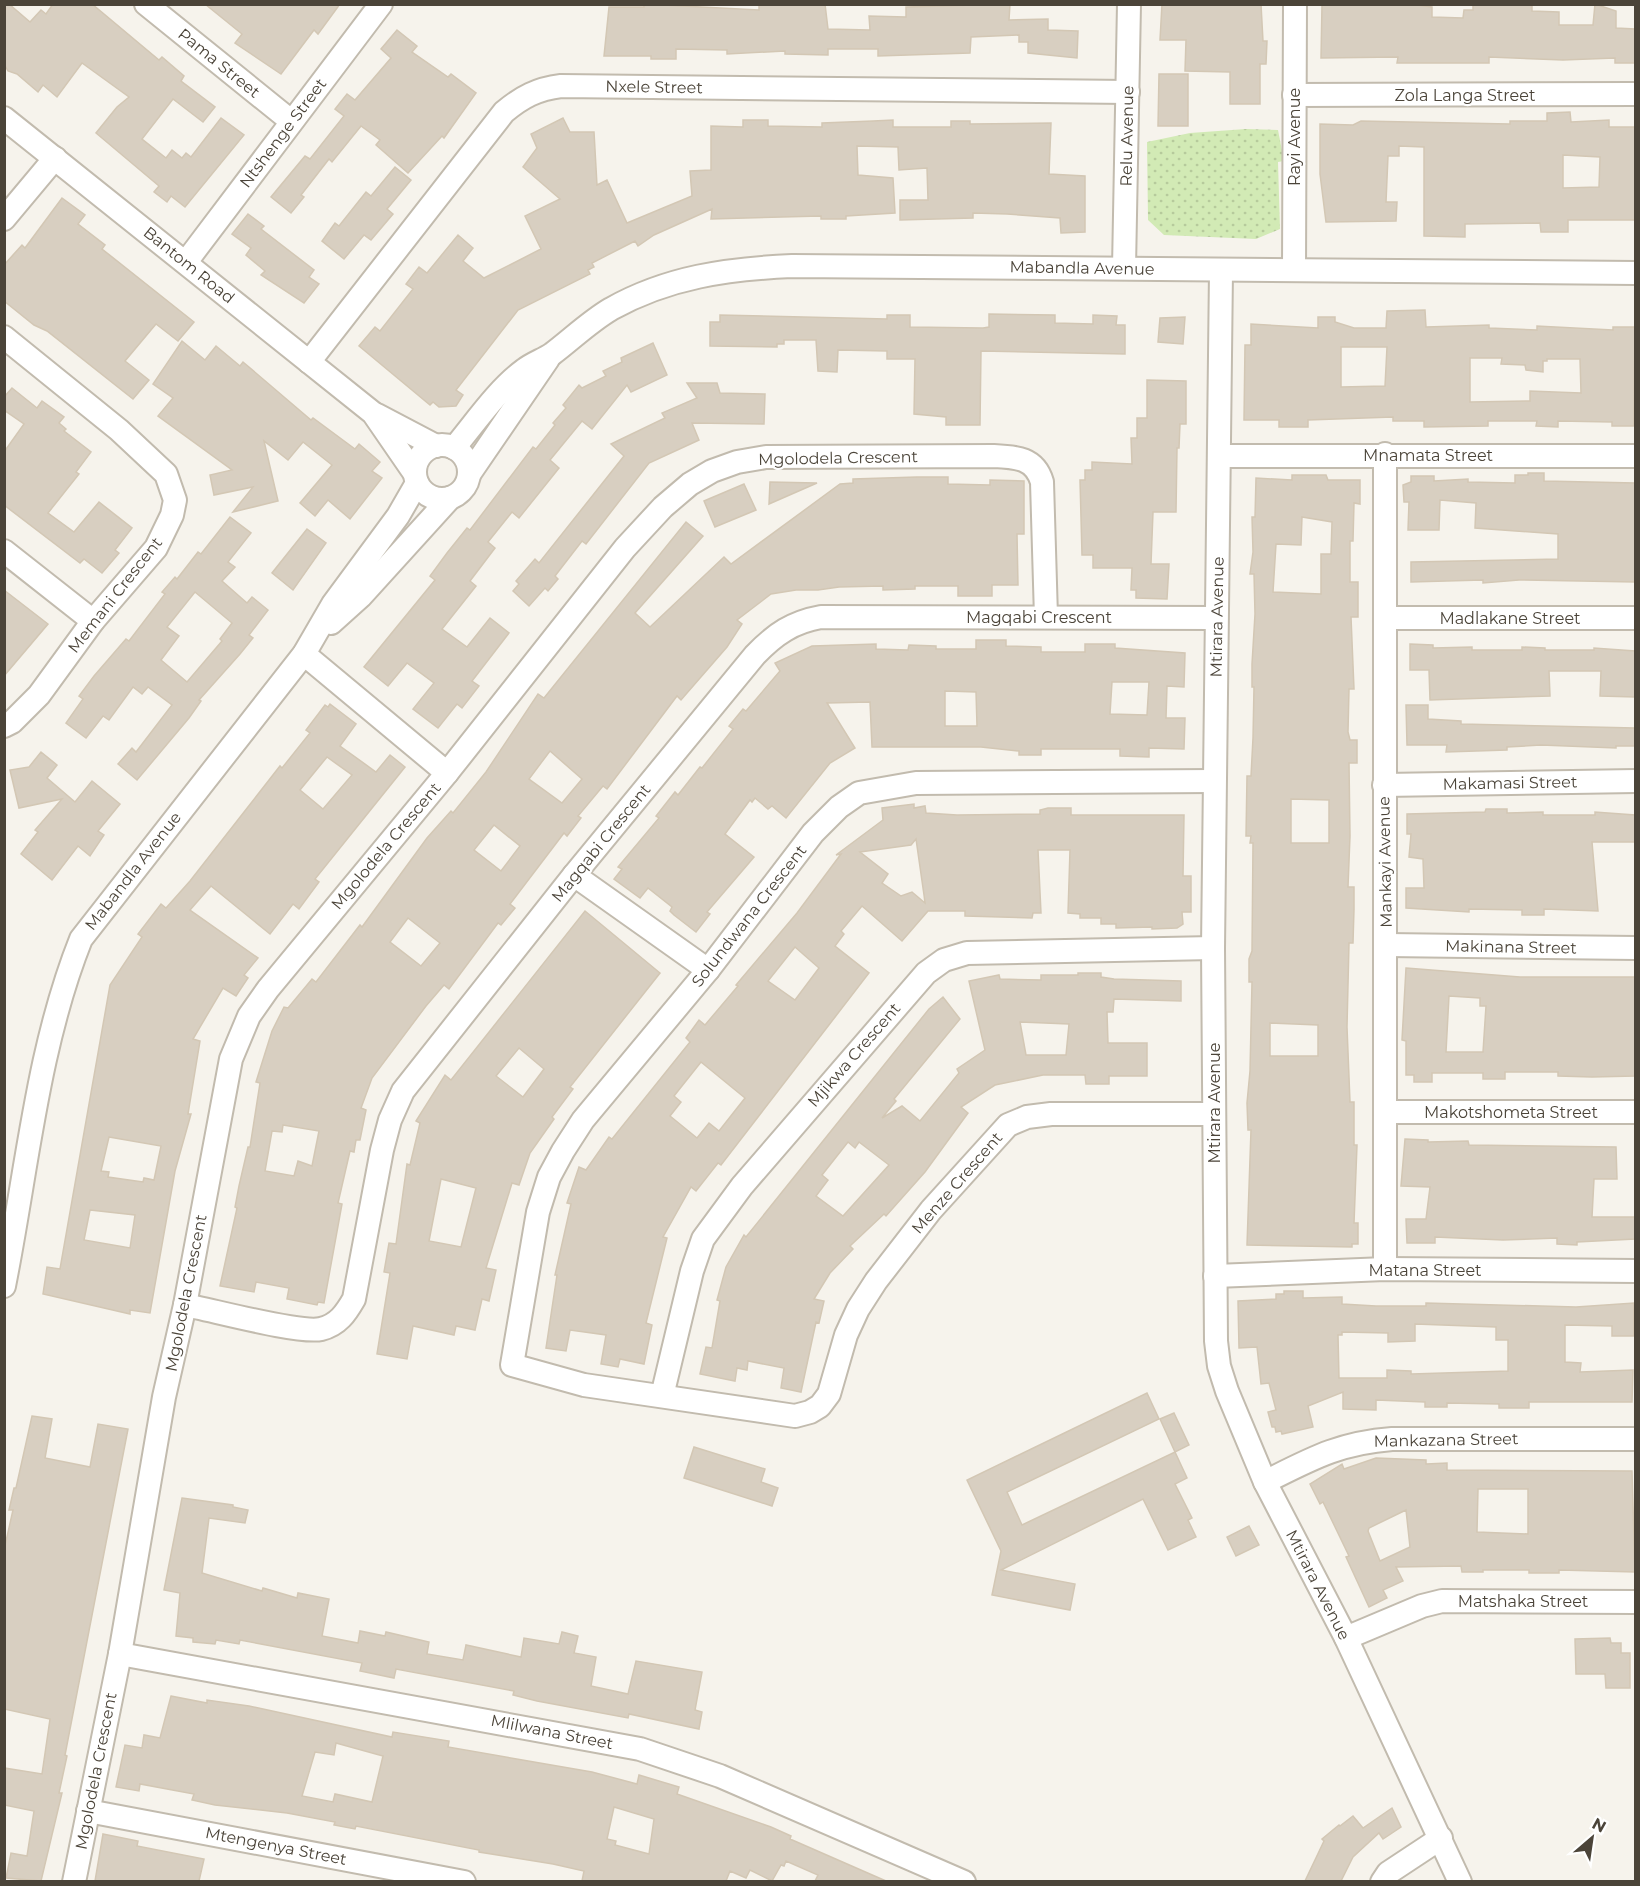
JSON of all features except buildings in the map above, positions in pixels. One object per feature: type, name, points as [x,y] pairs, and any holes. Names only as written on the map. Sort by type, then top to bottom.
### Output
[{"type":"street","name":"Pama Street","points":[[146,4],[170,12],[291,122]]},
{"type":"street","name":"Ntshenge Street","points":[[186,262],[381,4]]},
{"type":"street","name":"Relu Avenue","points":[[1124,268],[1129,4]]},
{"type":"street","name":"Rayi Avenue","points":[[1294,269],[1295,4]]},
{"type":"street","name":"Nxele Street","points":[[309,362],[504,112],[528,94],[542,89],[561,86],[1128,92]]},
{"type":"street","name":"Zola Langa Street","points":[[1294,95],[1635,94]]},
{"type":"street","name":"Bantom Road","points":[[4,118],[373,414],[445,447]]},
{"type":"street","points":[[4,219],[55,158]]},
{"type":"street","name":"Mabandla Avenue","points":[[445,447],[523,370],[550,355],[578,331],[610,310],[654,289],[690,277],[734,269],[792,266],[1635,273]]},
{"type":"street","name":"Mtirara Avenue","points":[[1221,271],[1213,948],[1215,1276],[1216,1341],[1219,1366],[1265,1482],[1346,1638],[1460,1881]]},
{"type":"street","name":"Memani Crescent","points":[[4,337],[119,430],[166,474],[175,500],[172,515],[156,548],[93,621],[39,694],[12,722],[4,726]]},
{"type":"street","name":"Mabandla Avenue","points":[[470,473],[550,355]]},
{"type":"street","name":"Bantom Road","points":[[373,414],[416,478]]},
{"type":"street","points":[[445,447],[467,461],[470,473],[464,488],[450,498],[430,496],[416,478],[421,456],[445,447]]},
{"type":"street","name":"Mnamata Street","points":[[1220,456],[1385,454],[1635,456]]},
{"type":"street","name":"Mankayi Avenue","points":[[1385,454],[1384,785],[1387,945],[1385,1269]]},
{"type":"street","name":"Mgolodela Crescent","points":[[74,1881],[120,1654],[162,1412],[185,1305],[226,1082],[239,1035],[268,989],[447,773],[625,548],[663,507],[690,484],[712,471],[737,462],[766,457],[834,455],[1013,456],[1031,462],[1042,482],[1046,617]]},
{"type":"street","name":"Mabandla Avenue","points":[[310,645],[333,604],[398,516],[416,478]]},
{"type":"street","name":"Mabandla Avenue","points":[[4,1286],[35,1112],[54,1023],[68,971],[81,939],[310,645],[361,596],[450,498]]},
{"type":"street","points":[[4,551],[93,621]]},
{"type":"street","name":"Magqabi Crescent","points":[[185,1305],[307,1330],[330,1326],[346,1313],[354,1299],[390,1120],[403,1091],[574,874],[755,655],[783,629],[802,620],[821,617],[1216,618]]},
{"type":"street","name":"Madlakane Street","points":[[1385,618],[1635,618]]},
{"type":"street","name":"Mgolodela Crescent","points":[[310,645],[447,773]]},
{"type":"street","name":"Solundwana Crescent","points":[[662,1396],[584,1385],[512,1365],[538,1212],[549,1177],[582,1120],[708,970],[813,833],[859,793],[916,783],[1214,781]]},
{"type":"street","name":"Makamasi Street","points":[[1384,785],[1635,781]]},
{"type":"street","points":[[574,874],[708,970]]},
{"type":"street","name":"Makinana Street","points":[[1387,945],[1635,948]]},
{"type":"street","name":"Mjikwa Crescent","points":[[662,1396],[692,1271],[703,1239],[742,1186],[926,973],[944,960],[967,953],[1213,948]]},
{"type":"street","name":"Makotshometa Street","points":[[1386,1113],[1635,1112]]},
{"type":"street","name":"Menze Crescent","points":[[662,1396],[795,1416],[810,1412],[820,1406],[829,1394],[846,1335],[876,1281],[931,1210],[1008,1125],[1027,1117],[1051,1114],[1214,1114]]},
{"type":"street","name":"Matana Street","points":[[1215,1276],[1385,1269],[1635,1271]]},
{"type":"street","name":"Mankazana Street","points":[[1265,1482],[1327,1452],[1360,1442],[1404,1439],[1635,1439]]},
{"type":"street","name":"Matshaka Street","points":[[1346,1638],[1422,1606],[1443,1601],[1635,1602]]},
{"type":"street","name":"Mlilwana Street","points":[[120,1654],[640,1749],[720,1776],[964,1881]]},
{"type":"street","name":"Mtengenya Street","points":[[88,1811],[464,1881]]},
{"type":"street","points":[[1382,1881],[1388,1873],[1441,1838]]},
{"type":"green space","points":[[1246,129],[1278,130],[1284,161],[1278,162],[1280,229],[1256,239],[1164,235],[1148,220],[1147,142],[1190,133]]}]
